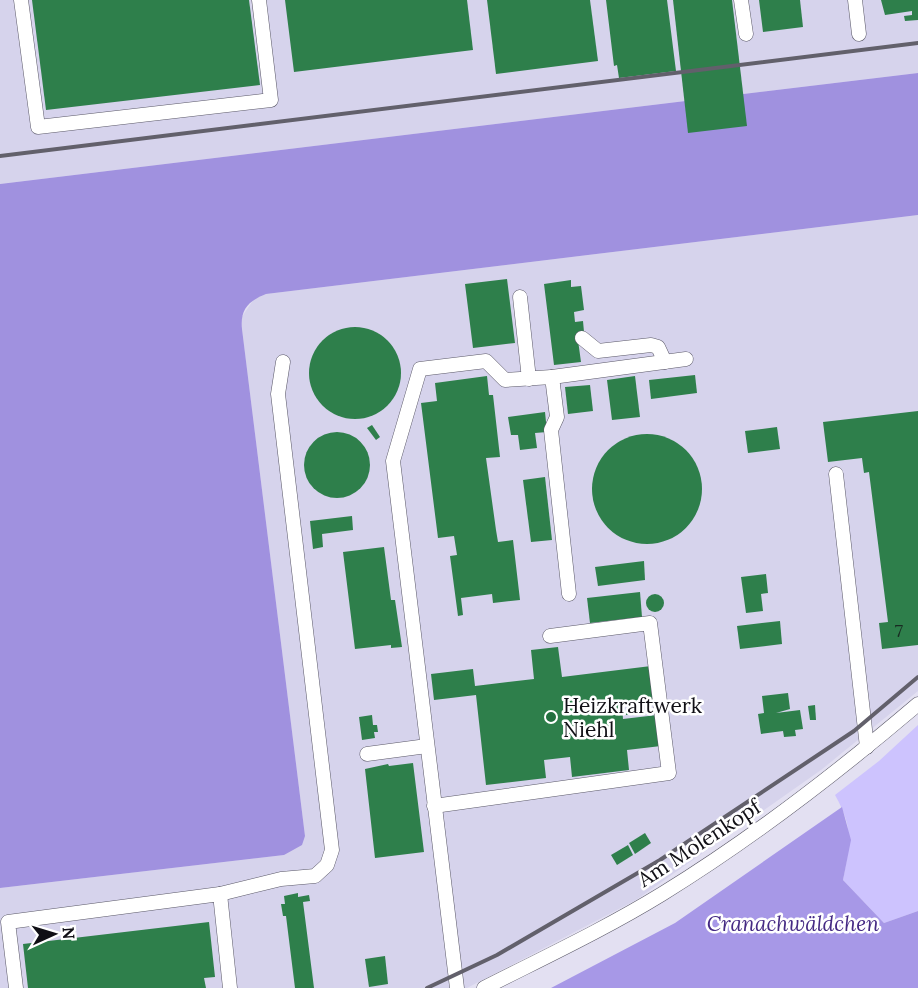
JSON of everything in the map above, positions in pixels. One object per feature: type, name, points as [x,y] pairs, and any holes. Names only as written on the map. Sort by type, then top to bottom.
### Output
[{"type":"street","points":[[21,0],[38,127],[271,100],[259,0]]},
{"type":"street","points":[[741,0],[746,34]]},
{"type":"street","points":[[855,0],[859,34]]},
{"type":"street","points":[[520,297],[529,379]]},
{"type":"street","points":[[582,338],[598,351],[651,345],[658,347],[665,362]]},
{"type":"street","points":[[457,988],[393,460],[420,369],[486,361],[505,380],[552,377],[686,359]]},
{"type":"street","points":[[16,988],[4,922],[220,894],[280,879],[315,876],[327,865],[332,850],[279,394],[283,362]]},
{"type":"street","points":[[552,377],[557,417],[551,430],[569,594]]},
{"type":"street","points":[[836,474],[867,747]]},
{"type":"street","points":[[434,806],[669,773],[650,623],[550,636]]},
{"type":"street","name":"Am Molenkopf","points":[[484,988],[661,895],[752,835],[867,747],[918,704]]},
{"type":"street","points":[[367,754],[427,746]]},
{"type":"street","points":[[220,894],[230,988]]},
{"type":"shaded area","points":[[0,0],[918,0],[918,73],[0,184]]},
{"type":"shaded area","points":[[918,73],[918,215],[266,294],[250,303],[242,316],[242,329],[305,836],[302,845],[284,855],[0,888],[0,184]]},
{"type":"shaded area","points":[[918,215],[918,691],[821,770],[636,900],[467,988],[0,988],[0,888],[284,855],[305,836],[242,329],[241,318],[254,299],[266,294]]},
{"type":"shaded area","points":[[918,725],[918,911],[884,923],[843,880],[849,836],[845,817],[835,795],[879,761]]},
{"type":"green space","name":"Cranachwäldchen","points":[[842,807],[851,840],[843,880],[884,923],[918,911],[918,988],[551,988],[675,923]]},
{"type":"building","points":[[32,0],[249,0],[260,85],[46,110]]},
{"type":"building","points":[[285,0],[467,0],[473,50],[294,72]]},
{"type":"building","points":[[487,0],[590,0],[598,61],[496,74]]},
{"type":"building","points":[[606,0],[667,0],[676,71],[619,78],[617,65],[614,66]]},
{"type":"building","points":[[673,0],[732,0],[747,126],[688,133]]},
{"type":"building","points":[[759,0],[800,0],[803,27],[763,32]]},
{"type":"building","points":[[881,0],[918,0],[918,20],[905,21],[904,16],[912,15],[912,11],[885,15]]},
{"type":"building","points":[[507,279],[515,343],[473,348],[465,284]]},
{"type":"building","points":[[571,280],[571,287],[581,286],[584,310],[574,312],[575,322],[583,321],[584,332],[577,333],[581,362],[554,365],[544,284]]},
{"type":"building","points":[[355,327],[373,330],[388,340],[398,355],[401,373],[398,391],[388,406],[373,416],[355,419],[337,416],[322,406],[312,391],[309,373],[312,355],[322,340],[337,330]]},
{"type":"building","points":[[695,375],[697,393],[651,399],[649,380]]},
{"type":"building","points":[[487,376],[489,395],[493,395],[500,457],[486,458],[496,530],[498,542],[513,540],[520,600],[493,603],[492,594],[461,598],[463,615],[458,616],[450,556],[457,555],[454,536],[438,538],[421,403],[437,401],[435,383]]},
{"type":"building","points":[[635,376],[640,417],[612,420],[607,380]]},
{"type":"building","points":[[590,385],[593,411],[568,414],[565,387]]},
{"type":"building","points":[[918,411],[918,645],[882,649],[879,623],[888,622],[869,472],[864,473],[862,458],[828,462],[823,422]]},
{"type":"building","points":[[545,412],[547,432],[535,433],[537,448],[520,450],[518,435],[511,435],[508,417]]},
{"type":"building","points":[[372,425],[380,437],[376,440],[367,428]]},
{"type":"building","points":[[777,427],[780,449],[748,453],[745,431]]},
{"type":"building","points":[[337,432],[350,435],[360,442],[367,452],[370,465],[367,478],[360,488],[350,495],[337,498],[324,495],[314,488],[307,478],[304,465],[307,452],[314,442],[324,435]]},
{"type":"building","points":[[647,434],[668,438],[686,450],[698,468],[702,489],[698,510],[686,528],[668,540],[647,544],[626,540],[608,528],[596,510],[592,489],[596,468],[608,450],[626,438]]},
{"type":"building","points":[[545,477],[552,540],[531,542],[523,480]]},
{"type":"building","points":[[352,516],[353,530],[322,534],[323,547],[313,549],[310,521]]},
{"type":"building","points":[[384,547],[391,600],[395,600],[402,647],[391,648],[391,645],[355,649],[343,552]]},
{"type":"building","points":[[644,561],[645,580],[598,586],[595,567]]},
{"type":"building","points":[[766,574],[768,593],[761,594],[763,611],[746,613],[741,577]]},
{"type":"building","points":[[640,592],[642,617],[590,623],[587,598]]},
{"type":"building","points":[[655,594],[661,597],[664,603],[661,609],[655,612],[649,609],[646,603],[649,597]]},
{"type":"building","points":[[780,621],[782,644],[740,649],[737,626]]},
{"type":"building","name":"Heizkraftwerk Niehl","points":[[558,647],[562,677],[651,666],[656,702],[622,706],[623,719],[657,715],[661,746],[627,750],[629,770],[572,777],[570,757],[544,760],[546,778],[486,785],[476,695],[434,700],[431,674],[473,669],[475,686],[534,679],[531,650]]},
{"type":"building","points":[[788,693],[790,709],[776,713],[800,710],[803,729],[795,730],[796,736],[784,737],[783,731],[761,734],[758,714],[764,713],[762,696]]},
{"type":"building","points":[[815,705],[816,720],[810,720],[808,706]]},
{"type":"building","points":[[639,709],[640,714],[626,715],[626,710]]},
{"type":"building","points":[[372,715],[373,725],[377,725],[378,732],[374,732],[375,738],[362,740],[359,717]]},
{"type":"building","points":[[413,763],[424,852],[375,858],[365,769],[388,764],[389,766]]},
{"type":"building","points":[[645,833],[651,843],[635,854],[629,843]]},
{"type":"building","points":[[628,845],[633,855],[617,865],[611,855]]},
{"type":"building","points":[[298,893],[298,897],[309,895],[310,901],[303,902],[314,988],[295,988],[286,916],[283,916],[281,904],[285,904],[284,896]]},
{"type":"building","points":[[209,922],[215,977],[204,978],[206,988],[28,988],[23,944]]},
{"type":"building","points":[[385,956],[388,984],[369,987],[365,959]]},
{"type":"railway","points":[[0,156],[918,43]]},
{"type":"railway","points":[[427,988],[497,955],[660,860],[854,731],[918,677]]},
{"type":"place","name":"Heizkraftwerk Niehl","points":[[551,717]]}]
